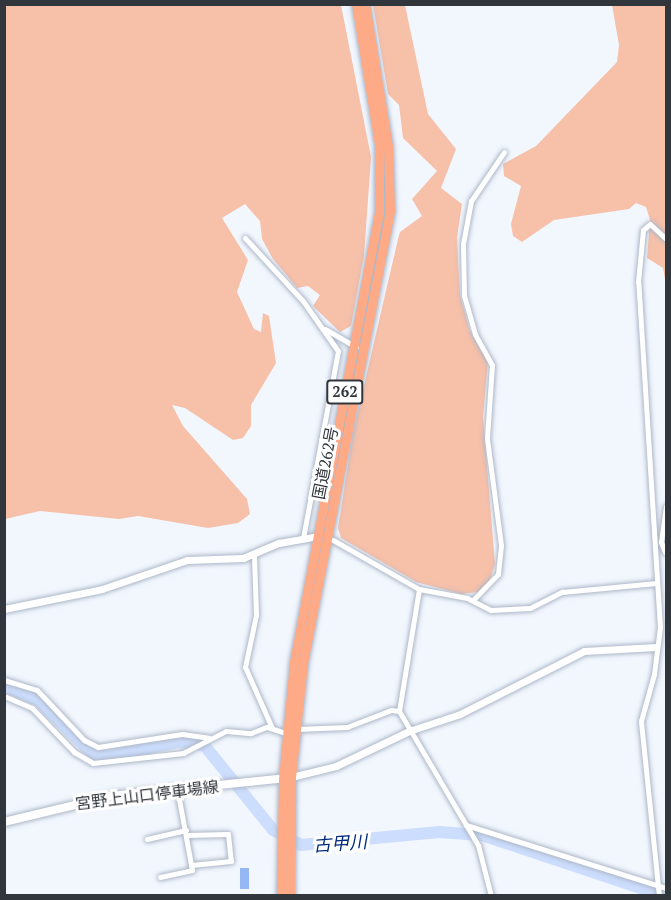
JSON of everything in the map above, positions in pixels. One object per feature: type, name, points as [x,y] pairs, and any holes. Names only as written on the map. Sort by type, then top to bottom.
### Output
[{"type":"highway","name":"国道262号","points":[[290,896],[287,845],[282,824],[287,778],[296,729],[312,607],[359,348],[376,237],[381,184],[376,120],[356,4]]},
{"type":"highway","name":"国道262号","points":[[281,896],[287,845],[292,829],[287,778],[286,733],[303,604],[392,197],[385,121],[364,4]]},
{"type":"main road","name":"宮野上山口停車場線","points":[[4,822],[80,802],[177,788],[287,778]]},
{"type":"street","points":[[473,600],[498,574],[501,545],[487,438],[492,365],[475,334],[464,296],[463,244],[471,201],[504,152]]},
{"type":"street","points":[[659,896],[641,721],[654,674],[657,561],[638,282],[643,230],[650,224],[666,239]]},
{"type":"street","points":[[245,238],[261,250],[325,329],[339,358],[303,538]]},
{"type":"street","points":[[325,329],[359,348]]},
{"type":"street","points":[[657,561],[666,552],[661,542],[666,506]]},
{"type":"street","points":[[4,609],[102,589],[187,560],[254,555],[303,538],[313,537]]},
{"type":"street","points":[[333,540],[419,590],[473,600],[502,610],[530,608],[562,592],[657,583]]},
{"type":"street","points":[[254,555],[256,615],[245,667],[272,728]]},
{"type":"street","points":[[419,590],[399,711],[478,845],[491,896]]},
{"type":"street","points":[[287,778],[336,766],[409,731],[459,714],[584,651],[656,648]]},
{"type":"street","points":[[4,680],[37,690],[84,740],[98,747],[182,734],[207,739]]},
{"type":"street","points":[[4,696],[32,708],[74,752],[93,763],[190,749],[226,731],[251,733],[272,728],[286,733]]},
{"type":"street","points":[[296,729],[347,727],[391,710],[399,711]]},
{"type":"street","points":[[160,877],[192,870],[177,788]]},
{"type":"street","points":[[467,826],[666,888]]},
{"type":"street","points":[[147,839],[187,833],[228,834],[231,861],[192,865]]},
{"type":"shaded area","points":[[5,4],[341,5],[371,157],[364,256],[351,326],[340,332],[313,306],[320,295],[308,286],[297,288],[273,259],[262,239],[260,221],[245,204],[222,218],[248,260],[237,292],[254,329],[261,332],[263,313],[269,316],[276,363],[251,405],[251,426],[243,438],[233,440],[185,408],[172,405],[183,426],[247,499],[250,514],[238,523],[208,528],[138,516],[119,519],[40,511],[5,519]]},
{"type":"shaded area","points":[[373,5],[405,5],[428,114],[456,149],[441,188],[462,204],[457,238],[460,295],[470,331],[488,362],[483,417],[495,564],[490,580],[479,592],[461,594],[416,582],[341,538],[338,528],[353,433],[398,239],[400,232],[422,216],[412,199],[437,171],[403,138],[399,105],[388,94]]},
{"type":"shaded area","points":[[612,5],[666,5],[666,285],[663,268],[647,258],[650,220],[646,207],[636,203],[629,209],[554,220],[522,242],[513,236],[511,224],[521,186],[504,176],[503,164],[536,146],[617,62],[619,45]]},
{"type":"building","points":[[240,868],[249,868],[249,889],[240,889]]},
{"type":"waterway","name":"古甲川","points":[[4,686],[39,701],[94,755],[109,756],[178,742],[204,745],[273,830],[301,845],[439,832],[482,835],[664,896]]}]
